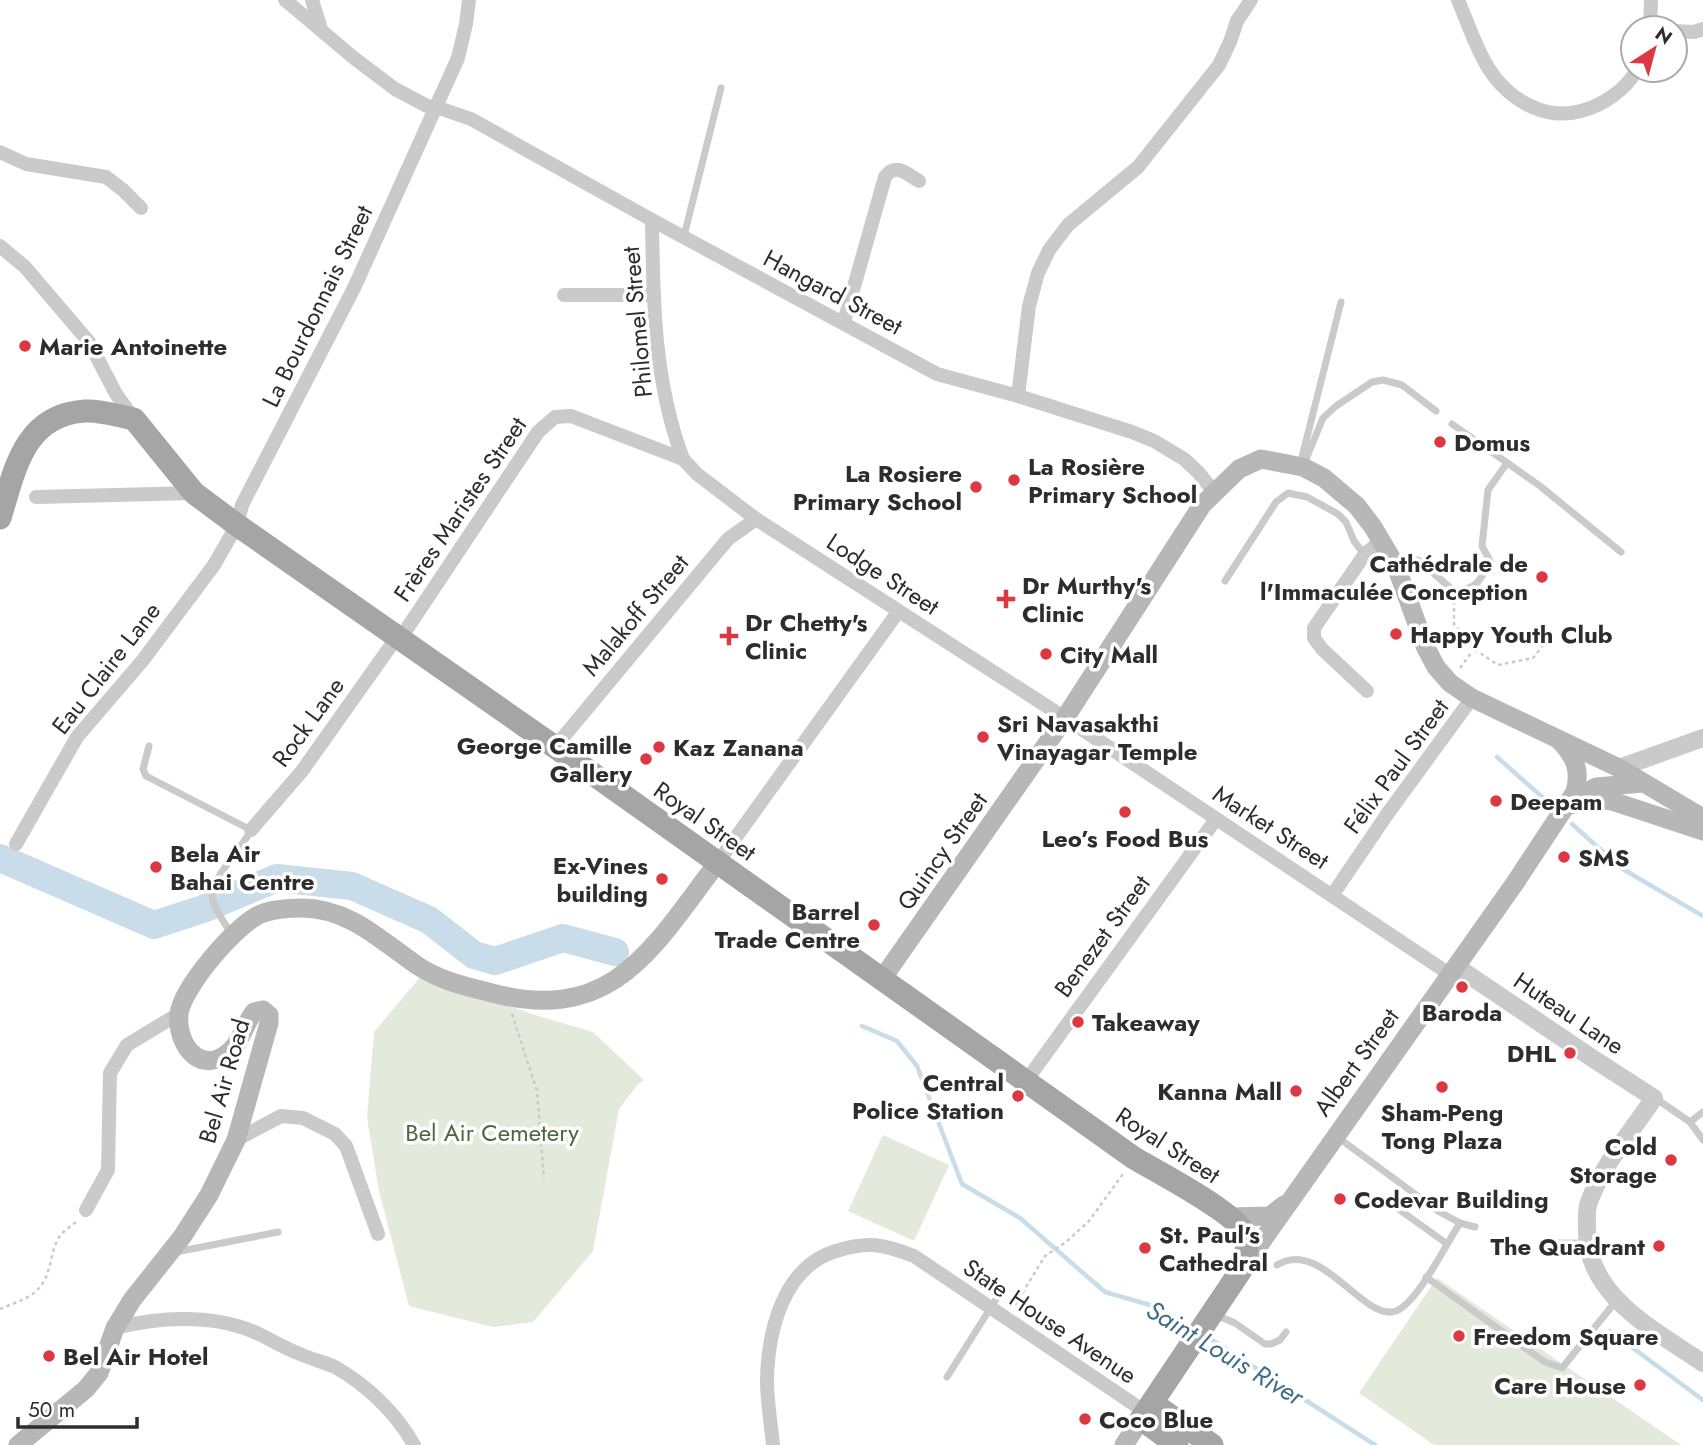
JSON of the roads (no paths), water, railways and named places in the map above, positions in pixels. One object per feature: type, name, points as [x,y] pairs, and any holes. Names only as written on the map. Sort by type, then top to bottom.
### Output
[{"type":"main road","points":[[0,518],[4,492],[29,438],[42,426],[59,417],[85,411],[134,419]]},
{"type":"main road","name":"Royal Street","points":[[134,419],[194,493],[237,525],[1134,1158],[1231,1217],[1245,1233],[1247,1248],[1243,1267]]},
{"type":"main road","name":"Quincy Street","points":[[882,979],[1065,718],[1208,499],[1239,469],[1251,462],[1261,459],[1301,466]]},
{"type":"main road","points":[[1301,466],[1324,478],[1357,506],[1396,566],[1425,646],[1436,667],[1450,682],[1472,698],[1619,768],[1703,818]]},
{"type":"main road","points":[[1559,740],[1572,754],[1577,766],[1575,792],[1566,806]]},
{"type":"main road","name":"Albert Street","points":[[1142,1409],[1454,971],[1566,806],[1596,787],[1646,783]]},
{"type":"main road","points":[[1566,806],[1598,799],[1612,801],[1703,831]]},
{"type":"main road","points":[[180,1013],[183,999],[232,935],[261,914],[282,909],[324,910],[360,924],[443,981],[507,997],[542,1002],[577,998],[628,972],[650,951],[718,862]]},
{"type":"main road","name":"Bel Air Road","points":[[18,1445],[86,1390],[99,1373],[115,1328],[132,1300],[169,1254],[209,1195],[236,1140],[269,1015],[263,1010],[254,1012],[233,1049],[223,1057],[212,1060],[199,1058],[186,1048],[179,1028],[180,1013]]},
{"type":"main road","name":"Royal Street","points":[[1231,1217],[1270,1216],[1287,1202]]},
{"type":"main road","points":[[1124,1445],[1142,1409]]},
{"type":"main road","points":[[1142,1409],[1177,1445]]},
{"type":"main road","points":[[1142,1409],[1212,1445]]},
{"type":"street","name":"Hangard Street","points":[[285,0],[395,89],[427,106],[471,119],[937,374],[1018,396],[1132,432],[1154,442],[1184,459],[1208,499]]},
{"type":"street","points":[[312,0],[321,30]]},
{"type":"street","name":"La Bourdonnais Street","points":[[237,525],[242,505],[354,288],[458,58],[469,0]]},
{"type":"street","points":[[1018,396],[1029,306],[1038,273],[1049,250],[1068,225],[1138,167],[1219,65],[1237,21],[1251,0]]},
{"type":"street","points":[[1458,0],[1489,70],[1528,106],[1550,114],[1571,114],[1603,103],[1624,84]]},
{"type":"street","points":[[0,152],[26,164],[106,177],[124,190],[141,208]]},
{"type":"street","points":[[844,322],[885,177],[892,169],[898,169],[919,181]]},
{"type":"street","name":"Philomel Street","points":[[652,220],[653,295],[659,373],[670,425],[683,459]]},
{"type":"street","points":[[0,246],[25,267],[89,342],[116,394],[134,419]]},
{"type":"street","points":[[564,295],[653,295]]},
{"type":"street","name":"Frères Maristes Street","points":[[398,638],[538,432],[555,417],[571,416],[683,459]]},
{"type":"street","name":"Lodge Street","points":[[683,459],[706,481],[756,519],[1065,718]]},
{"type":"street","points":[[36,497],[194,493]]},
{"type":"street","name":"Malakoff Street","points":[[555,747],[728,538],[756,519]]},
{"type":"street","name":"Eau Claire Lane","points":[[16,844],[78,737],[143,660],[214,565],[237,525]]},
{"type":"street","points":[[1367,691],[1322,649],[1314,638],[1316,623],[1365,554],[1381,541]]},
{"type":"street","points":[[718,862],[898,612]]},
{"type":"street","name":"Rock Lane","points":[[251,830],[302,771],[398,638]]},
{"type":"street","name":"Félix Paul Street","points":[[1333,894],[1472,698]]},
{"type":"street","name":"Market Street","points":[[1065,718],[1216,819],[1454,971]]},
{"type":"street","points":[[1619,768],[1703,738]]},
{"type":"street","name":"Benezet Street","points":[[1026,1081],[1216,819]]},
{"type":"street","name":"Huteau Lane","points":[[1454,971],[1654,1098]]},
{"type":"street","points":[[86,1210],[108,1170],[110,1073],[127,1045],[180,1013]]},
{"type":"street","points":[[1654,1098],[1597,1185],[1587,1205],[1586,1243],[1600,1278],[1616,1300],[1703,1363]]},
{"type":"street","points":[[236,1140],[281,1116],[303,1118],[335,1133],[346,1146],[378,1234]]},
{"type":"street","name":"State House Avenue","points":[[774,1445],[767,1382],[769,1356],[778,1313],[791,1284],[802,1270],[819,1256],[852,1246],[885,1245],[914,1256],[1142,1409]]},
{"type":"street","points":[[115,1328],[147,1320],[198,1319],[250,1330],[299,1354],[334,1367],[369,1391],[404,1427],[414,1445]]},
{"type":"lane","points":[[684,237],[721,88]]},
{"type":"lane","points":[[1301,466],[1341,302]]},
{"type":"lane","points":[[1301,466],[1324,418],[1336,406],[1372,382],[1383,380],[1402,385],[1436,411]]},
{"type":"lane","points":[[1452,424],[1577,514],[1621,552]]},
{"type":"lane","points":[[1396,566],[1418,560],[1454,591],[1468,590],[1482,579],[1490,561],[1482,546],[1488,490],[1507,463]]},
{"type":"lane","points":[[1225,581],[1276,502],[1288,493],[1307,497],[1338,514],[1346,522],[1354,541],[1365,554]]},
{"type":"lane","points":[[149,746],[143,769],[146,776],[251,830],[213,886],[212,895],[218,912],[232,935]]},
{"type":"lane","points":[[1654,1098],[1690,1122],[1703,1140]]},
{"type":"lane","points":[[1690,1122],[1703,1112]]},
{"type":"lane","points":[[1336,1135],[1438,1211],[1460,1223],[1475,1227]]},
{"type":"lane","points":[[1387,1201],[1446,1243]]},
{"type":"lane","points":[[1277,1265],[1283,1260],[1303,1260],[1329,1272],[1364,1301],[1384,1311],[1396,1311],[1413,1297],[1460,1223]]},
{"type":"lane","points":[[169,1254],[278,1232]]},
{"type":"lane","points":[[1553,1242],[1586,1243]]},
{"type":"lane","points":[[1426,1277],[1545,1362],[1562,1367],[1616,1300]]},
{"type":"lane","points":[[947,1377],[1000,1293]]},
{"type":"lane","points":[[1204,1325],[1235,1323],[1265,1344],[1271,1345],[1280,1340],[1286,1332]]},
{"type":"waterway","points":[[1497,757],[1549,803]]},
{"type":"waterway","points":[[1572,824],[1621,868],[1703,916]]},
{"type":"waterway","name":"Saint Louis River","points":[[0,858],[154,925],[203,909],[277,878],[352,886],[429,920],[474,955],[495,961],[563,938],[615,952]]},
{"type":"waterway","name":"Saint Louis River","points":[[862,1026],[897,1041],[917,1066],[962,1184],[1020,1218],[1105,1292],[1157,1307],[1192,1328]]},
{"type":"waterway","points":[[1610,1331],[1703,1400]]},
{"type":"waterway","name":"Saint Louis River","points":[[1206,1336],[1375,1445]]},
{"type":"place","name":"Marie Antoinette","points":[[25,346]]},
{"type":"place","name":"Domus","points":[[1440,442]]},
{"type":"place","name":"La Rosière Primary School","points":[[1014,480]]},
{"type":"place","name":"La Rosiere Primary School","points":[[976,487]]},
{"type":"place","name":"Cathédrale de l'Immaculée Conception","points":[[1542,577]]},
{"type":"place","name":"Dr Murthy's Clinic","points":[[1006,599]]},
{"type":"place","name":"Happy Youth Club","points":[[1396,634]]},
{"type":"place","name":"Dr Chetty's Clinic","points":[[729,636]]},
{"type":"place","name":"City Mall","points":[[1046,654]]},
{"type":"place","name":"Sri Navasakthi Vinayagar Temple","points":[[983,737]]},
{"type":"place","name":"Kaz Zanana","points":[[659,747]]},
{"type":"place","name":"George Camille Gallery","points":[[646,759]]},
{"type":"place","name":"Deepam","points":[[1496,801]]},
{"type":"place","name":"Leo’s Food Bus","points":[[1125,812]]},
{"type":"place","name":"SMS","points":[[1564,857]]},
{"type":"place","name":"Bela Air Bahai Centre","points":[[156,867]]},
{"type":"place","name":"Ex-Vines building","points":[[662,879]]},
{"type":"place","name":"Barrel Trade Centre","points":[[874,925]]},
{"type":"place","name":"Baroda","points":[[1462,987]]},
{"type":"place","name":"Takeaway","points":[[1078,1022]]},
{"type":"place","name":"DHL","points":[[1570,1053]]},
{"type":"place","name":"Sham-Peng Tong Plaza","points":[[1442,1087]]},
{"type":"place","name":"Kanna Mall","points":[[1296,1091]]},
{"type":"place","name":"Central Police Station","points":[[1018,1096]]},
{"type":"place","name":"Cold Storage","points":[[1671,1160]]},
{"type":"place","name":"Codevar Building","points":[[1340,1199]]},
{"type":"place","name":"The Quadrant","points":[[1659,1246]]},
{"type":"place","name":"St. Paul's Cathedral","points":[[1145,1248]]},
{"type":"place","name":"Freedom Square","points":[[1459,1336]]},
{"type":"place","name":"Bel Air Hotel","points":[[49,1356]]},
{"type":"place","name":"Care House","points":[[1640,1385]]},
{"type":"place","name":"Coco Blue","points":[[1085,1419]]},
{"type":"park label","name":"Bel Air Cemetery","points":[[492,1132]]}]
